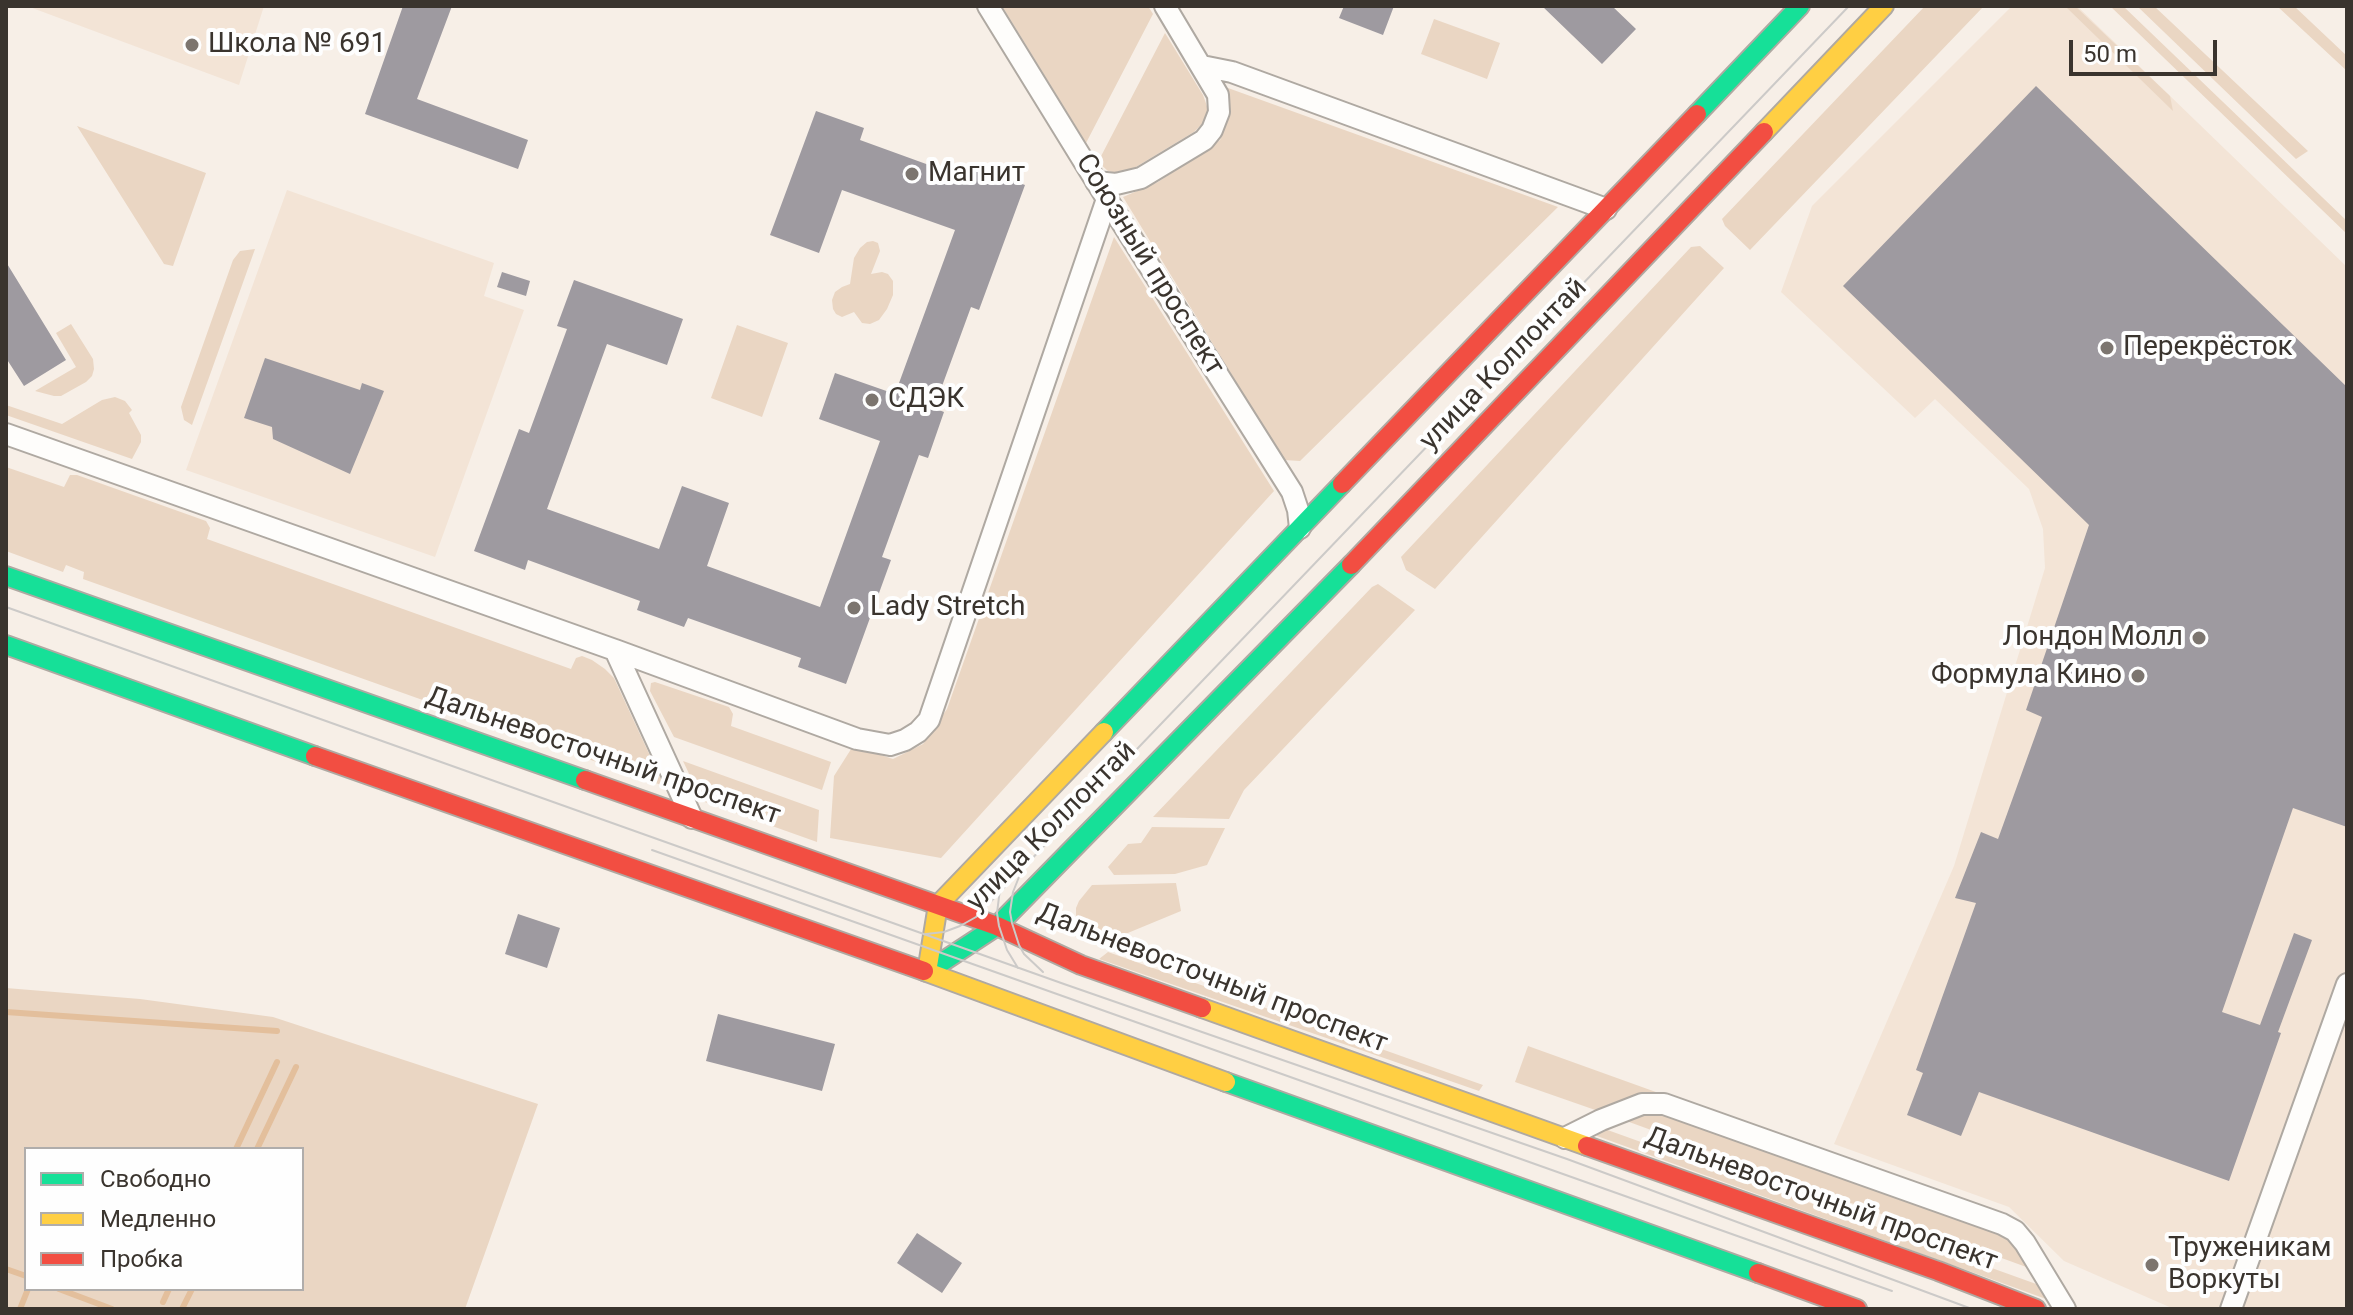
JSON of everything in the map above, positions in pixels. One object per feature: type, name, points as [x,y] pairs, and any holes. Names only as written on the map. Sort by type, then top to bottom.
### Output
[{"type":"main road","name":"улица Коллонтай","points":[[927,972],[938,905],[1800,6]]},
{"type":"main road","name":"улица Коллонтай","points":[[927,972],[997,926],[1370,546],[1884,6]]},
{"type":"main road","name":"Дальневосточный проспект","points":[[6,576],[997,926],[1081,965],[1938,1271],[2036,1309]]},
{"type":"main road","points":[[6,645],[927,972],[1857,1309]]},
{"type":"street","name":"Союзный проспект","points":[[988,6],[1292,492],[1300,528]]},
{"type":"street","points":[[6,434],[845,734],[876,744],[890,745],[905,740],[929,720],[1101,190],[1141,178],[1204,140],[1219,112],[1218,95],[1165,6]]},
{"type":"street","points":[[1202,66],[1232,72],[1606,209]]},
{"type":"street","points":[[615,650],[692,818]]},
{"type":"street","points":[[2231,1309],[2347,984]]},
{"type":"street","points":[[1565,1138],[1642,1104],[1664,1104],[2002,1224],[2015,1231],[2025,1243],[2065,1309]]},
{"type":"shaded area","name":"Школа № 691","points":[[27,6],[264,6],[239,85]]},
{"type":"shaded area","points":[[1002,6],[1148,6],[1153,14],[1086,143]]},
{"type":"shaded area","points":[[1925,6],[1984,6],[1750,250],[1725,226],[1722,219]]},
{"type":"shaded area","points":[[2012,6],[2077,6],[2347,267],[2347,1309],[2174,1309],[2064,1261],[2009,1207],[1834,1144],[1954,866],[2045,568],[2043,529],[2029,489],[1935,399],[1915,418],[1781,292],[1812,206]]},
{"type":"shaded area","points":[[2065,6],[2075,6],[2170,96],[2173,111]]},
{"type":"shaded area","points":[[2110,6],[2123,6],[2347,221],[2347,234]]},
{"type":"shaded area","points":[[2137,6],[2154,6],[2308,151],[2296,159]]},
{"type":"shaded area","points":[[2277,6],[2294,6],[2347,56],[2347,71]]},
{"type":"shaded area","points":[[1434,19],[1500,43],[1487,79],[1421,54]]},
{"type":"shaded area","points":[[1165,33],[1203,95],[1208,109],[1204,122],[1194,132],[1131,170],[1120,174],[1108,171],[1098,162]]},
{"type":"shaded area","points":[[1228,88],[1558,207],[1300,461],[1284,460],[1123,197],[1158,182],[1220,140],[1228,120]]},
{"type":"shaded area","points":[[77,126],[206,173],[173,266],[164,264]]},
{"type":"shaded area","points":[[287,190],[494,263],[484,296],[524,310],[435,557],[186,470]]},
{"type":"shaded area","points":[[1114,237],[1274,491],[941,858],[830,838],[834,776],[853,746],[893,759],[923,744],[947,709]]},
{"type":"shaded area","points":[[873,241],[878,243],[880,251],[871,274],[888,274],[893,281],[893,295],[879,320],[870,324],[862,323],[854,312],[842,317],[836,314],[832,300],[835,292],[850,284],[854,258],[860,248]]},
{"type":"shaded area","points":[[1700,246],[1724,268],[1435,589],[1406,570],[1401,557],[1691,247]]},
{"type":"shaded area","points":[[255,249],[192,425],[184,420],[181,407],[233,260],[240,251]]},
{"type":"shaded area","points":[[71,324],[93,359],[92,376],[61,396],[35,391],[76,367],[56,333]]},
{"type":"shaded area","points":[[737,325],[788,343],[762,417],[711,398]]},
{"type":"shaded area","points":[[115,397],[125,401],[132,410],[129,413],[141,435],[141,442],[132,459],[6,415],[6,405],[62,424],[102,400]]},
{"type":"shaded area","points":[[6,467],[64,487],[70,475],[77,475],[206,521],[210,528],[207,539],[571,669],[576,658],[582,656],[592,660],[614,678],[664,786],[83,579],[84,572],[66,565],[63,572],[6,551]]},
{"type":"shaded area","points":[[1378,584],[1415,610],[1244,790],[1229,819],[1153,817],[1372,587]]},
{"type":"shaded area","points":[[651,683],[729,707],[733,714],[731,726],[831,762],[822,790],[674,737],[650,691]]},
{"type":"shaded area","points":[[683,761],[819,810],[817,842],[702,801]]},
{"type":"shaded area","points":[[1152,827],[1225,828],[1207,865],[1175,874],[1114,875],[1108,867],[1128,844],[1141,843]]},
{"type":"shaded area","points":[[1176,883],[1181,911],[1106,942],[1085,934],[1079,928],[1076,908],[1092,885]]},
{"type":"shaded area","points":[[1108,952],[1483,1085],[1479,1091],[1099,959]]},
{"type":"shaded area","points":[[6,988],[140,999],[273,1017],[538,1104],[465,1309],[6,1309]]},
{"type":"shaded area","points":[[1528,1046],[1817,1150],[1649,1095],[1601,1112],[1515,1082]]},
{"type":"shaded area","points":[[1652,1110],[2005,1234],[2015,1244],[2029,1268],[1621,1119]]},
{"type":"shaded area","points":[[1602,1128],[2039,1285],[2046,1299],[1597,1136],[1596,1131]]},
{"type":"building","points":[[403,6],[452,6],[417,99],[528,140],[518,169],[365,114]]},
{"type":"building","points":[[1344,6],[1394,6],[1383,35],[1339,18]]},
{"type":"building","points":[[1542,6],[1612,6],[1636,29],[1602,64]]},
{"type":"building","points":[[2036,86],[2347,387],[2347,827],[2293,808],[2222,1012],[2260,1025],[2294,933],[2312,940],[2229,1181],[1979,1092],[1961,1136],[1907,1115],[1923,1073],[1916,1070],[1976,903],[1955,898],[1981,832],[1998,839],[2042,717],[2026,710],[2089,525],[1843,286]]},
{"type":"building","points":[[816,111],[864,128],[860,140],[973,181],[977,168],[1025,185],[979,310],[971,307],[934,408],[944,412],[928,458],[919,455],[882,557],[891,560],[846,684],[798,667],[801,658],[688,618],[684,627],[637,610],[640,601],[528,560],[525,570],[474,551],[519,429],[529,433],[567,329],[557,326],[574,280],[683,319],[667,365],[607,344],[547,509],[659,549],[682,486],[729,503],[707,566],[820,607],[880,441],[819,419],[835,373],[895,394],[955,230],[842,190],[819,253],[770,235]]},
{"type":"building","points":[[6,262],[66,360],[24,386],[6,358]]},
{"type":"building","points":[[502,272],[530,281],[526,296],[497,287]]},
{"type":"building","points":[[265,358],[360,390],[362,383],[384,391],[350,474],[273,439],[272,427],[244,418]]},
{"type":"building","points":[[518,914],[560,928],[547,968],[505,954]]},
{"type":"building","points":[[718,1014],[835,1044],[822,1091],[706,1061]]},
{"type":"building","points":[[917,1233],[962,1263],[942,1293],[897,1263]]},
{"type":"waterway","points":[[6,1012],[277,1031]]},
{"type":"waterway","points":[[237,1147],[277,1062]]},
{"type":"waterway","points":[[258,1147],[296,1067]]},
{"type":"waterway","points":[[6,1269],[24,1275]]},
{"type":"waterway","points":[[20,1309],[27,1291]]},
{"type":"waterway","points":[[64,1291],[112,1309]]},
{"type":"waterway","points":[[163,1302],[168,1291]]},
{"type":"waterway","points":[[182,1309],[191,1291]]},
{"type":"tram line","points":[[926,934],[944,932],[976,917],[1849,6]]},
{"type":"tram line","points":[[6,607],[1064,984],[1567,1159],[1972,1309]]},
{"type":"tram line","points":[[652,850],[1892,1291]]},
{"type":"tram line","points":[[1019,877],[1013,892],[1012,923],[1024,954],[1043,972]]},
{"type":"tram line","points":[[1000,889],[999,926],[1007,950],[1018,968]]},
{"type":"traffic: fast","points":[[1697,114],[1800,6]]},
{"type":"traffic: fast","points":[[1104,732],[1342,484]]},
{"type":"traffic: fast","points":[[927,972],[997,926],[1351,565]]},
{"type":"traffic: fast","points":[[6,576],[585,780]]},
{"type":"traffic: fast","points":[[6,645],[315,756]]},
{"type":"traffic: fast","points":[[1226,1082],[1758,1273]]},
{"type":"traffic: slow","points":[[1764,132],[1884,6]]},
{"type":"traffic: slow","points":[[927,972],[938,905],[1104,732]]},
{"type":"traffic: slow","points":[[924,971],[1226,1082]]},
{"type":"traffic: slow","points":[[1202,1008],[1587,1146]]},
{"type":"traffic: jam","points":[[1342,484],[1697,114]]},
{"type":"traffic: jam","points":[[1351,565],[1764,132]]},
{"type":"traffic: jam","points":[[315,756],[924,971]]},
{"type":"traffic: jam","points":[[585,780],[997,926],[1081,965],[1202,1008]]},
{"type":"traffic: jam","points":[[1587,1146],[2036,1309]]},
{"type":"traffic: jam","points":[[1758,1273],[1857,1309]]},
{"type":"place","name":"Школа № 691","points":[[192,45]]},
{"type":"place","name":"Магнит","points":[[912,174]]},
{"type":"place","name":"Перекрёсток","points":[[2107,348]]},
{"type":"place","name":"СДЭК","points":[[872,400]]},
{"type":"place","name":"Lady Stretch","points":[[854,608]]},
{"type":"place","name":"Лондон Молл","points":[[2199,638]]},
{"type":"place","name":"Формула Кино","points":[[2138,676]]},
{"type":"place","name":"Труженикам Воркуты","points":[[2152,1265]]}]
